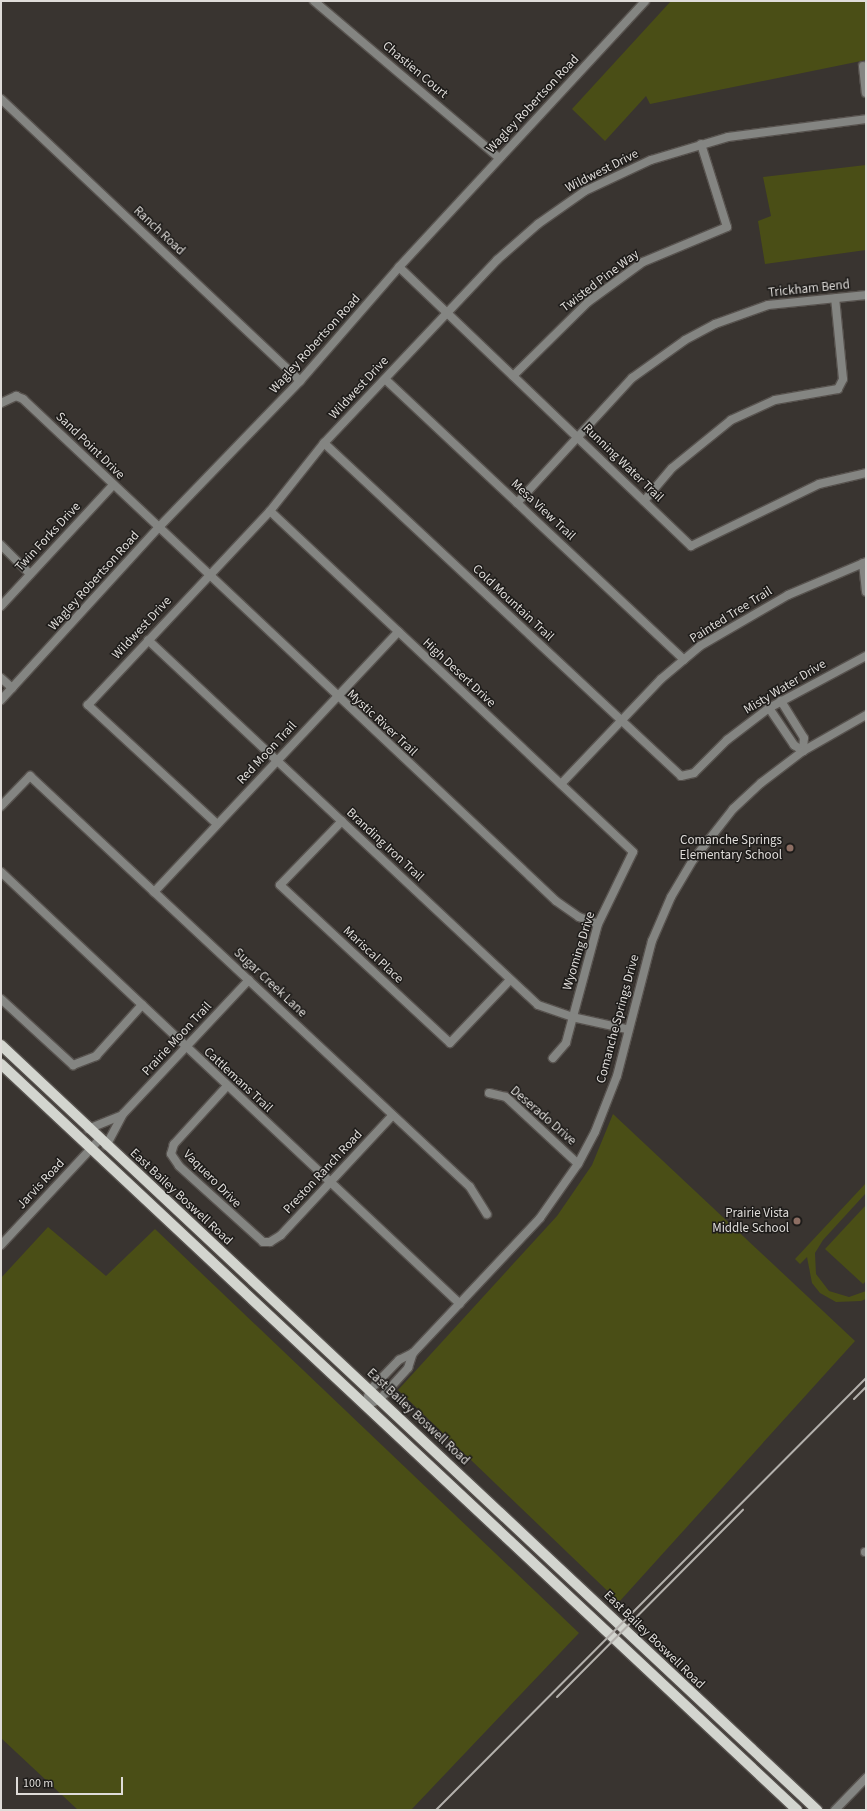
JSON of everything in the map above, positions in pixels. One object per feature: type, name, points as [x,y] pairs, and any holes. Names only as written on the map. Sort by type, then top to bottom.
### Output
[{"type":"main road","name":"East Bailey Boswell Road","points":[[1,1045],[88,1129],[380,1399],[696,1698],[817,1810]]},
{"type":"main road","name":"East Bailey Boswell Road","points":[[1,1064],[797,1810]]},
{"type":"main road","points":[[485,1519],[496,1508]]},
{"type":"main road","points":[[688,1708],[696,1698]]},
{"type":"street","name":"Chastien Court","points":[[314,1],[499,158]]},
{"type":"street","name":"Wagley Robertson Road","points":[[1,700],[159,527],[300,381],[399,267],[645,1]]},
{"type":"street","points":[[863,66],[866,92]]},
{"type":"street","name":"Ranch Road","points":[[1,99],[300,381]]},
{"type":"street","name":"Wildwest Drive","points":[[217,824],[88,704],[270,511],[324,443],[516,241],[560,207],[585,191],[651,160],[701,144],[770,129],[866,119]]},
{"type":"street","name":"Twisted Pine Way","points":[[513,376],[588,302],[643,262],[727,227],[701,144]]},
{"type":"street","name":"Running Water Trail","points":[[399,267],[578,436],[691,546],[820,484],[866,473]]},
{"type":"street","name":"Trickham Bend","points":[[517,503],[632,378],[685,340],[715,324],[768,305],[866,295]]},
{"type":"street","points":[[644,501],[672,468],[731,420],[775,400],[838,389],[843,378],[835,298]]},
{"type":"street","name":"Mesa View Trail","points":[[385,378],[684,660]]},
{"type":"street","name":"Sand Point Drive","points":[[1,403],[16,396],[23,399],[159,527]]},
{"type":"street","name":"Cold Mountain Trail","points":[[324,443],[677,773],[686,777]]},
{"type":"street","name":"Twin Forks Drive","points":[[1,606],[113,485]]},
{"type":"street","name":"High Desert Drive","points":[[270,511],[633,852]]},
{"type":"street","name":"Mystic River Trail","points":[[159,527],[208,576],[556,901],[579,917],[598,924]]},
{"type":"street","points":[[1,545],[30,574]]},
{"type":"street","points":[[864,563],[866,592]]},
{"type":"street","name":"Painted Tree Trail","points":[[561,784],[621,721],[684,660],[759,610],[812,582],[864,563]]},
{"type":"street","name":"Red Moon Trail","points":[[154,892],[276,760],[398,632]]},
{"type":"street","name":"Branding Iron Trail","points":[[148,640],[538,1005],[572,1018],[626,1030]]},
{"type":"street","name":"Misty Water Drive","points":[[686,777],[769,708],[866,656]]},
{"type":"street","points":[[1,678],[12,688]]},
{"type":"street","points":[[769,708],[794,745],[803,751],[804,738],[781,701]]},
{"type":"street","name":"Comanche Springs Drive","points":[[365,1406],[370,1390],[399,1360],[413,1353],[540,1218],[578,1164],[612,1088],[626,1030],[652,941],[685,871],[740,803],[803,751],[866,715]]},
{"type":"street","name":"Sugar Creek Lane","points":[[1,806],[30,776],[475,1192],[487,1214]]},
{"type":"street","name":"Mariscal Place","points":[[342,821],[280,885],[450,1043],[510,980]]},
{"type":"street","name":"Wyoming Drive","points":[[553,1058],[566,1043],[598,924],[633,852]]},
{"type":"street","name":"Cattlemans Trail","points":[[1,872],[460,1304]]},
{"type":"street","name":"Prairie Moon Trail","points":[[103,1143],[123,1114],[249,980]]},
{"type":"street","points":[[1,1000],[73,1065],[96,1056],[142,1005]]},
{"type":"street","name":"Vaquero Drive","points":[[227,1086],[174,1144],[171,1154],[179,1166],[258,1240],[270,1242]]},
{"type":"street","name":"Deserado Drive","points":[[489,1093],[506,1097],[578,1164]]},
{"type":"street","name":"Prairie Moon Trail","points":[[88,1129],[105,1125],[123,1114]]},
{"type":"street","name":"Preston Ranch Road","points":[[270,1242],[281,1235],[392,1116]]},
{"type":"street","name":"Jarvis Road","points":[[1,1245],[91,1148],[103,1143]]},
{"type":"street","name":"Comanche Springs Drive","points":[[365,1406],[380,1399],[408,1368],[413,1353]]},
{"type":"street","points":[[835,1810],[866,1778]]},
{"type":"green space","points":[[671,1],[866,1],[866,60],[650,104],[646,96],[605,141],[572,109]]},
{"type":"green space","points":[[866,165],[866,250],[765,264],[758,221],[771,216],[763,177]]},
{"type":"green space","points":[[613,1114],[855,1341],[619,1602],[398,1390],[557,1216],[592,1165]]},
{"type":"green space","points":[[866,1183],[866,1193],[823,1240],[815,1253],[816,1274],[829,1291],[849,1297],[866,1291],[866,1299],[861,1301],[836,1302],[820,1293],[812,1283],[807,1257],[800,1264],[795,1259]]},
{"type":"green space","points":[[866,1205],[866,1281],[863,1284],[825,1249]]},
{"type":"green space","points":[[48,1227],[106,1276],[155,1229],[579,1633],[411,1810],[78,1810],[1,1738],[1,1278]]},
{"type":"railway","points":[[436,1810],[866,1378]]},
{"type":"railway","points":[[854,1399],[866,1387]]},
{"type":"railway","points":[[557,1697],[743,1510]]},
{"type":"place","name":"Comanche Springs Elementary School","points":[[790,848]]},
{"type":"place","name":"Prairie Vista Middle School","points":[[797,1221]]}]
